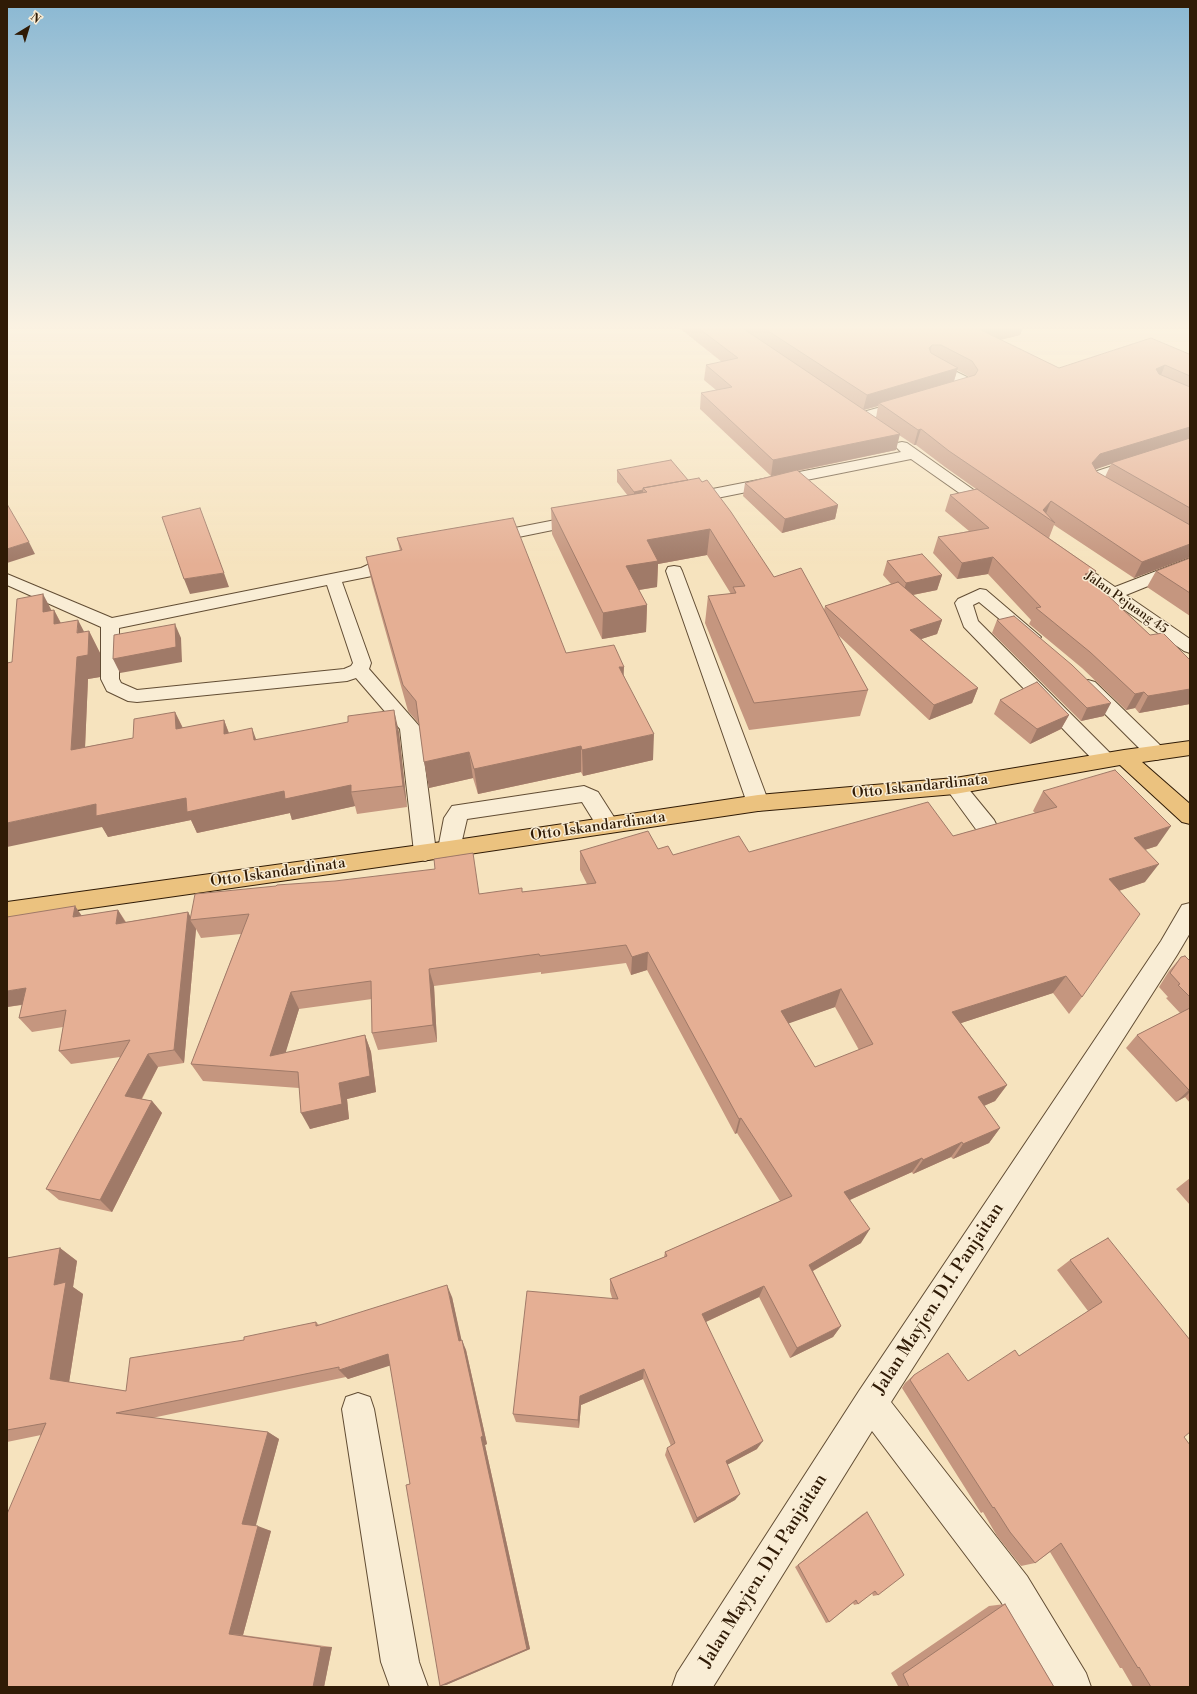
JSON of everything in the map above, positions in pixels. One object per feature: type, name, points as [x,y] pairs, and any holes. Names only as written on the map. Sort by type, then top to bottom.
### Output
[{"type":"main road","name":"Otto Iskandardinata","points":[[7,911],[449,849],[758,803],[956,786],[1114,758],[1190,748]]},
{"type":"main road","points":[[1114,758],[1190,816]]},
{"type":"street","points":[[861,417],[899,406]]},
{"type":"street","points":[[848,408],[1003,517]]},
{"type":"street","points":[[1123,499],[1096,484],[1094,479],[1096,476],[1190,445]]},
{"type":"street","points":[[670,502],[913,454]]},
{"type":"street","points":[[474,541],[600,516]]},
{"type":"street","name":"Jalan Pejuang 45","points":[[1055,553],[1190,647]]},
{"type":"street","points":[[7,579],[110,624],[366,572],[396,557],[412,554]]},
{"type":"street","points":[[1112,594],[1190,563]]},
{"type":"street","points":[[674,571],[758,803]]},
{"type":"street","points":[[110,624],[110,679],[114,687],[128,695],[137,696],[347,675],[358,670],[362,662],[333,579]]},
{"type":"street","points":[[1045,648],[980,594],[964,604],[970,623],[1114,758]]},
{"type":"street","points":[[358,670],[410,727],[425,852]]},
{"type":"street","points":[[1074,673],[1156,753]]},
{"type":"street","points":[[956,786],[986,826]]},
{"type":"street","points":[[449,849],[455,818],[460,812],[584,794],[591,797],[608,825]]},
{"type":"street","name":"Jalan Mayjen. D.I. Panjaitan","points":[[690,1687],[871,1403],[1177,956],[1190,912]]},
{"type":"street","points":[[871,1403],[1014,1589],[1072,1687]]},
{"type":"street","points":[[358,1409],[400,1662],[409,1687]]},
{"type":"building","points":[[715,406],[858,406],[900,434],[773,460]]},
{"type":"building","points":[[883,406],[1190,406],[1190,427],[1100,454],[1092,463],[1097,472],[1190,525],[1190,544],[1142,562],[1051,501],[1043,510],[1055,523],[949,451],[921,429],[918,430]]},
{"type":"building","points":[[1190,438],[1190,508],[1111,463]]},
{"type":"building","points":[[671,460],[688,480],[643,488],[643,490],[634,492],[617,470]]},
{"type":"building","points":[[797,470],[838,505],[785,519],[745,483]]},
{"type":"building","points":[[699,478],[702,482],[707,480],[731,512],[774,577],[801,568],[868,690],[754,703],[708,596],[736,593],[733,587],[745,586],[710,529],[647,540],[658,561],[626,566],[647,605],[603,613],[551,508],[647,492],[643,488]]},
{"type":"building","points":[[977,489],[1096,571],[1085,574],[1150,635],[1163,633],[1190,660],[1190,689],[1148,696],[1144,692],[1135,694],[1090,652],[1036,608],[1041,607],[993,557],[962,563],[938,537],[989,528],[950,495]]},
{"type":"building","points":[[7,504],[29,542],[7,549]]},
{"type":"building","points":[[200,508],[224,573],[184,579],[162,517]]},
{"type":"building","points":[[513,518],[566,653],[614,645],[624,667],[619,667],[654,734],[582,750],[581,746],[474,769],[469,752],[424,762],[416,701],[403,685],[366,557],[402,550],[397,538]]},
{"type":"building","points":[[922,554],[942,575],[906,583],[887,561]]},
{"type":"building","points":[[1190,558],[1190,593],[1156,571]]},
{"type":"building","points":[[898,582],[942,620],[910,630],[978,688],[934,705],[825,606]]},
{"type":"building","points":[[43,594],[43,612],[54,610],[54,624],[78,620],[77,633],[89,631],[88,655],[77,657],[71,750],[133,738],[134,719],[175,712],[176,729],[224,720],[224,734],[252,728],[254,740],[348,722],[348,716],[394,710],[403,786],[351,792],[351,785],[285,799],[284,791],[187,812],[186,798],[96,816],[96,804],[7,823],[7,663],[12,662],[17,599]]},
{"type":"building","points":[[1014,616],[1072,665],[1111,703],[1087,708],[997,620]]},
{"type":"building","points":[[175,624],[176,647],[113,659],[114,635]]},
{"type":"building","points":[[1037,682],[1069,715],[1037,729],[1000,700]]},
{"type":"building","points":[[1115,770],[1171,826],[1134,838],[1159,864],[1109,879],[1140,914],[1082,997],[1066,976],[952,1012],[1007,1085],[978,1097],[1000,1128],[963,1144],[962,1142],[923,1160],[922,1158],[844,1192],[870,1229],[809,1265],[841,1326],[797,1348],[764,1286],[702,1314],[763,1441],[726,1461],[740,1494],[697,1518],[667,1448],[675,1443],[644,1369],[580,1396],[578,1420],[513,1414],[527,1291],[618,1299],[610,1279],[667,1256],[665,1252],[792,1196],[741,1118],[739,1119],[648,952],[632,957],[626,945],[540,956],[539,954],[429,969],[433,1025],[372,1033],[371,981],[291,992],[270,1056],[365,1035],[370,1076],[339,1083],[342,1104],[301,1113],[298,1072],[191,1064],[249,914],[190,920],[195,894],[277,885],[335,881],[435,869],[434,859],[473,853],[479,894],[522,888],[522,892],[596,883],[580,851],[648,831],[658,849],[668,846],[673,855],[739,836],[749,852],[928,802],[953,836],[1057,807],[1043,791]],"holes":[[[841,989],[873,1044],[815,1067],[781,1011]]]},
{"type":"building","points":[[75,906],[73,917],[118,910],[116,924],[188,912],[174,1050],[148,1054],[125,1096],[152,1101],[100,1200],[46,1189],[130,1040],[59,1051],[66,1010],[19,1018],[26,988],[7,991],[7,917]]},
{"type":"building","points":[[1185,956],[1190,961],[1190,997],[1178,985],[1180,984],[1170,973],[1181,957]]},
{"type":"building","points":[[1190,1008],[1190,1089],[1189,1090],[1137,1035]]},
{"type":"building","points":[[1108,1238],[1190,1340],[1190,1432],[1184,1437],[1190,1445],[1190,1687],[1151,1687],[1061,1543],[1035,1563],[1010,1532],[994,1507],[993,1508],[910,1380],[914,1375],[948,1353],[968,1381],[1015,1350],[1019,1356],[1102,1302],[1070,1260]]},
{"type":"building","points":[[60,1248],[54,1285],[66,1282],[50,1379],[126,1391],[130,1358],[244,1340],[244,1337],[316,1322],[316,1326],[447,1285],[459,1341],[462,1340],[483,1436],[481,1437],[527,1649],[440,1686],[406,1485],[410,1484],[388,1354],[339,1370],[339,1367],[116,1413],[268,1432],[242,1524],[258,1526],[229,1634],[321,1647],[313,1687],[7,1687],[7,1514],[46,1423],[7,1430],[7,1258]]},
{"type":"building","points":[[867,1512],[904,1575],[878,1595],[875,1591],[858,1604],[856,1600],[829,1622],[798,1565]]},
{"type":"building","points":[[1005,1604],[1054,1687],[909,1687],[903,1674]]}]
